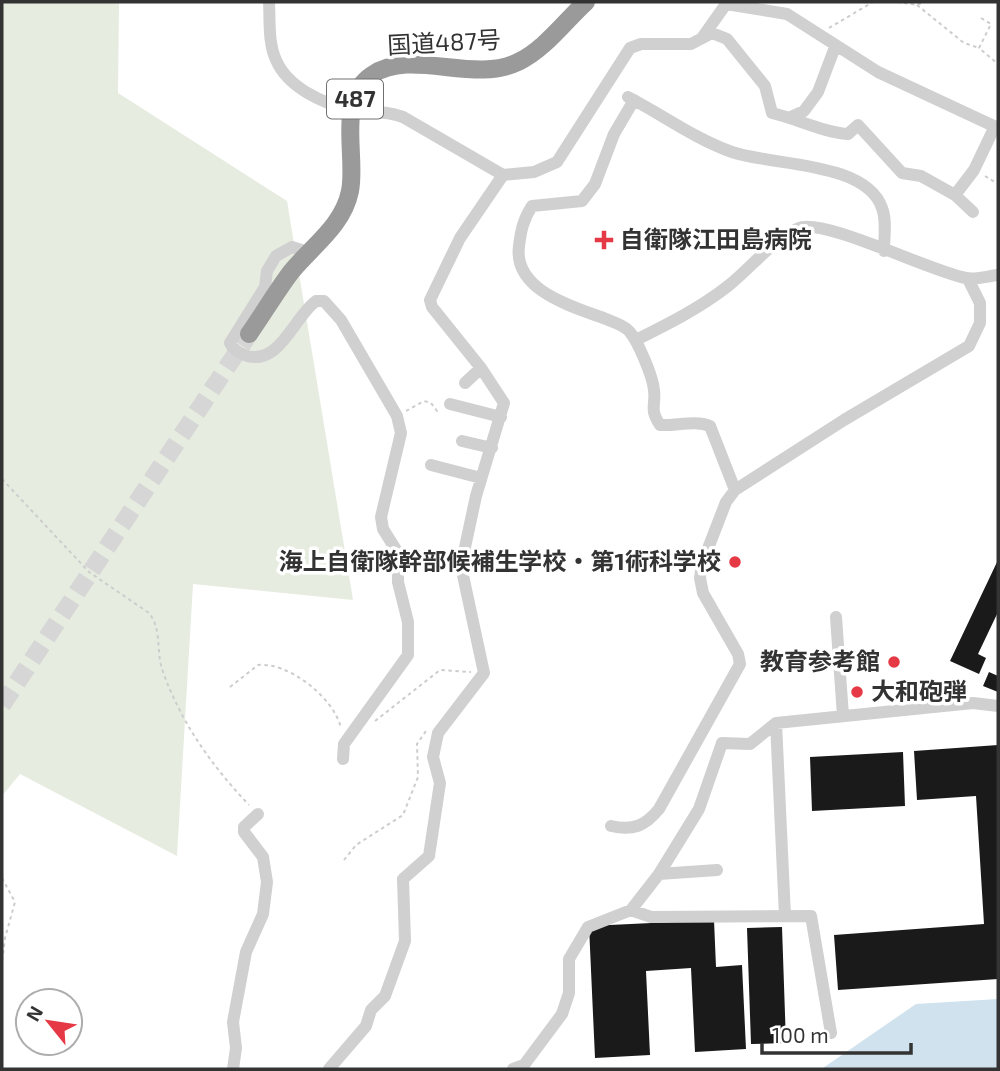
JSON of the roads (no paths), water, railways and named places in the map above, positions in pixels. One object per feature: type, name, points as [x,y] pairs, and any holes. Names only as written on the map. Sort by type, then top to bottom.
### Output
[{"type":"highway","name":"国道487号","points":[[249,334],[308,252],[333,227],[343,211],[350,193],[352,110],[365,80],[382,70],[411,66],[486,71],[519,62],[586,2]]},
{"type":"street","points":[[260,2],[264,30],[271,38]]},
{"type":"street","points":[[269,2],[271,38],[276,60],[285,74],[305,92],[352,110],[386,110],[403,117],[503,176],[534,172],[557,162],[630,48],[641,44],[691,44],[712,33],[727,39],[765,86],[769,111],[828,132],[848,134],[858,125],[902,173],[921,176],[955,195],[973,212]]},
{"type":"street","points":[[702,38],[726,4],[787,14],[878,72],[997,127],[974,170],[955,195]]},
{"type":"street","points":[[791,117],[804,111],[818,92],[835,47]]},
{"type":"street","points":[[735,490],[710,426],[700,422],[680,427],[660,425],[652,412],[654,389],[636,340],[627,328],[562,303],[527,277],[518,255],[523,219],[532,206],[582,201],[595,184],[631,99],[733,153],[825,170],[863,184],[876,195],[883,210],[884,251]]},
{"type":"street","points":[[329,1069],[366,1026],[366,1017],[385,996],[405,941],[403,879],[429,856],[440,783],[433,744],[438,733],[484,673],[461,566],[481,478],[504,403],[481,368],[438,316],[430,300],[460,238],[503,176]]},
{"type":"street","points":[[636,340],[682,317],[728,286],[799,227],[815,225],[841,232],[884,251],[968,279],[998,275]]},
{"type":"street","points":[[308,252],[292,247],[276,256],[267,271],[265,287],[230,343],[232,348],[256,358],[268,355],[278,347],[308,307],[316,301],[324,301],[341,320],[397,416],[401,433],[380,517],[383,529],[398,553],[398,582],[408,622],[408,655],[344,744],[344,755]]},
{"type":"street","points":[[611,826],[635,828],[649,822],[659,809],[740,664],[738,654],[702,593],[700,578],[702,564],[726,502],[735,490],[844,420],[970,346],[980,323],[980,303],[968,279]]},
{"type":"street","points":[[465,383],[481,368]]},
{"type":"street","points":[[450,404],[501,417]]},
{"type":"street","points":[[462,441],[492,448]]},
{"type":"street","points":[[431,465],[481,478]]},
{"type":"street","points":[[836,617],[843,716]]},
{"type":"street","points":[[513,1069],[524,1065],[562,1014],[569,993],[569,959],[588,927],[631,910],[659,874],[699,809],[722,743],[750,744],[776,723],[973,703],[998,706]]},
{"type":"street","points":[[776,723],[785,916]]},
{"type":"street","points":[[233,1069],[236,1048],[233,1022],[246,952],[263,914],[267,882],[263,857],[244,832],[244,827],[258,814]]},
{"type":"street","points":[[659,874],[717,870]]},
{"type":"street","points":[[631,910],[651,917],[811,916],[831,1033]]},
{"type":"water","points":[[998,999],[998,1069],[806,1069],[823,1068],[916,1004]]},
{"type":"tunnel","points":[[2,705],[249,334]]},
{"type":"place","name":"自衛隊江田島病院","points":[[604,240]]},
{"type":"place","name":"海上自衛隊幹部候補生学校・第1術科学校","points":[[735,562]]},
{"type":"place","name":"教育参考館","points":[[894,662]]},
{"type":"place","name":"大和砲弾","points":[[857,692]]}]
